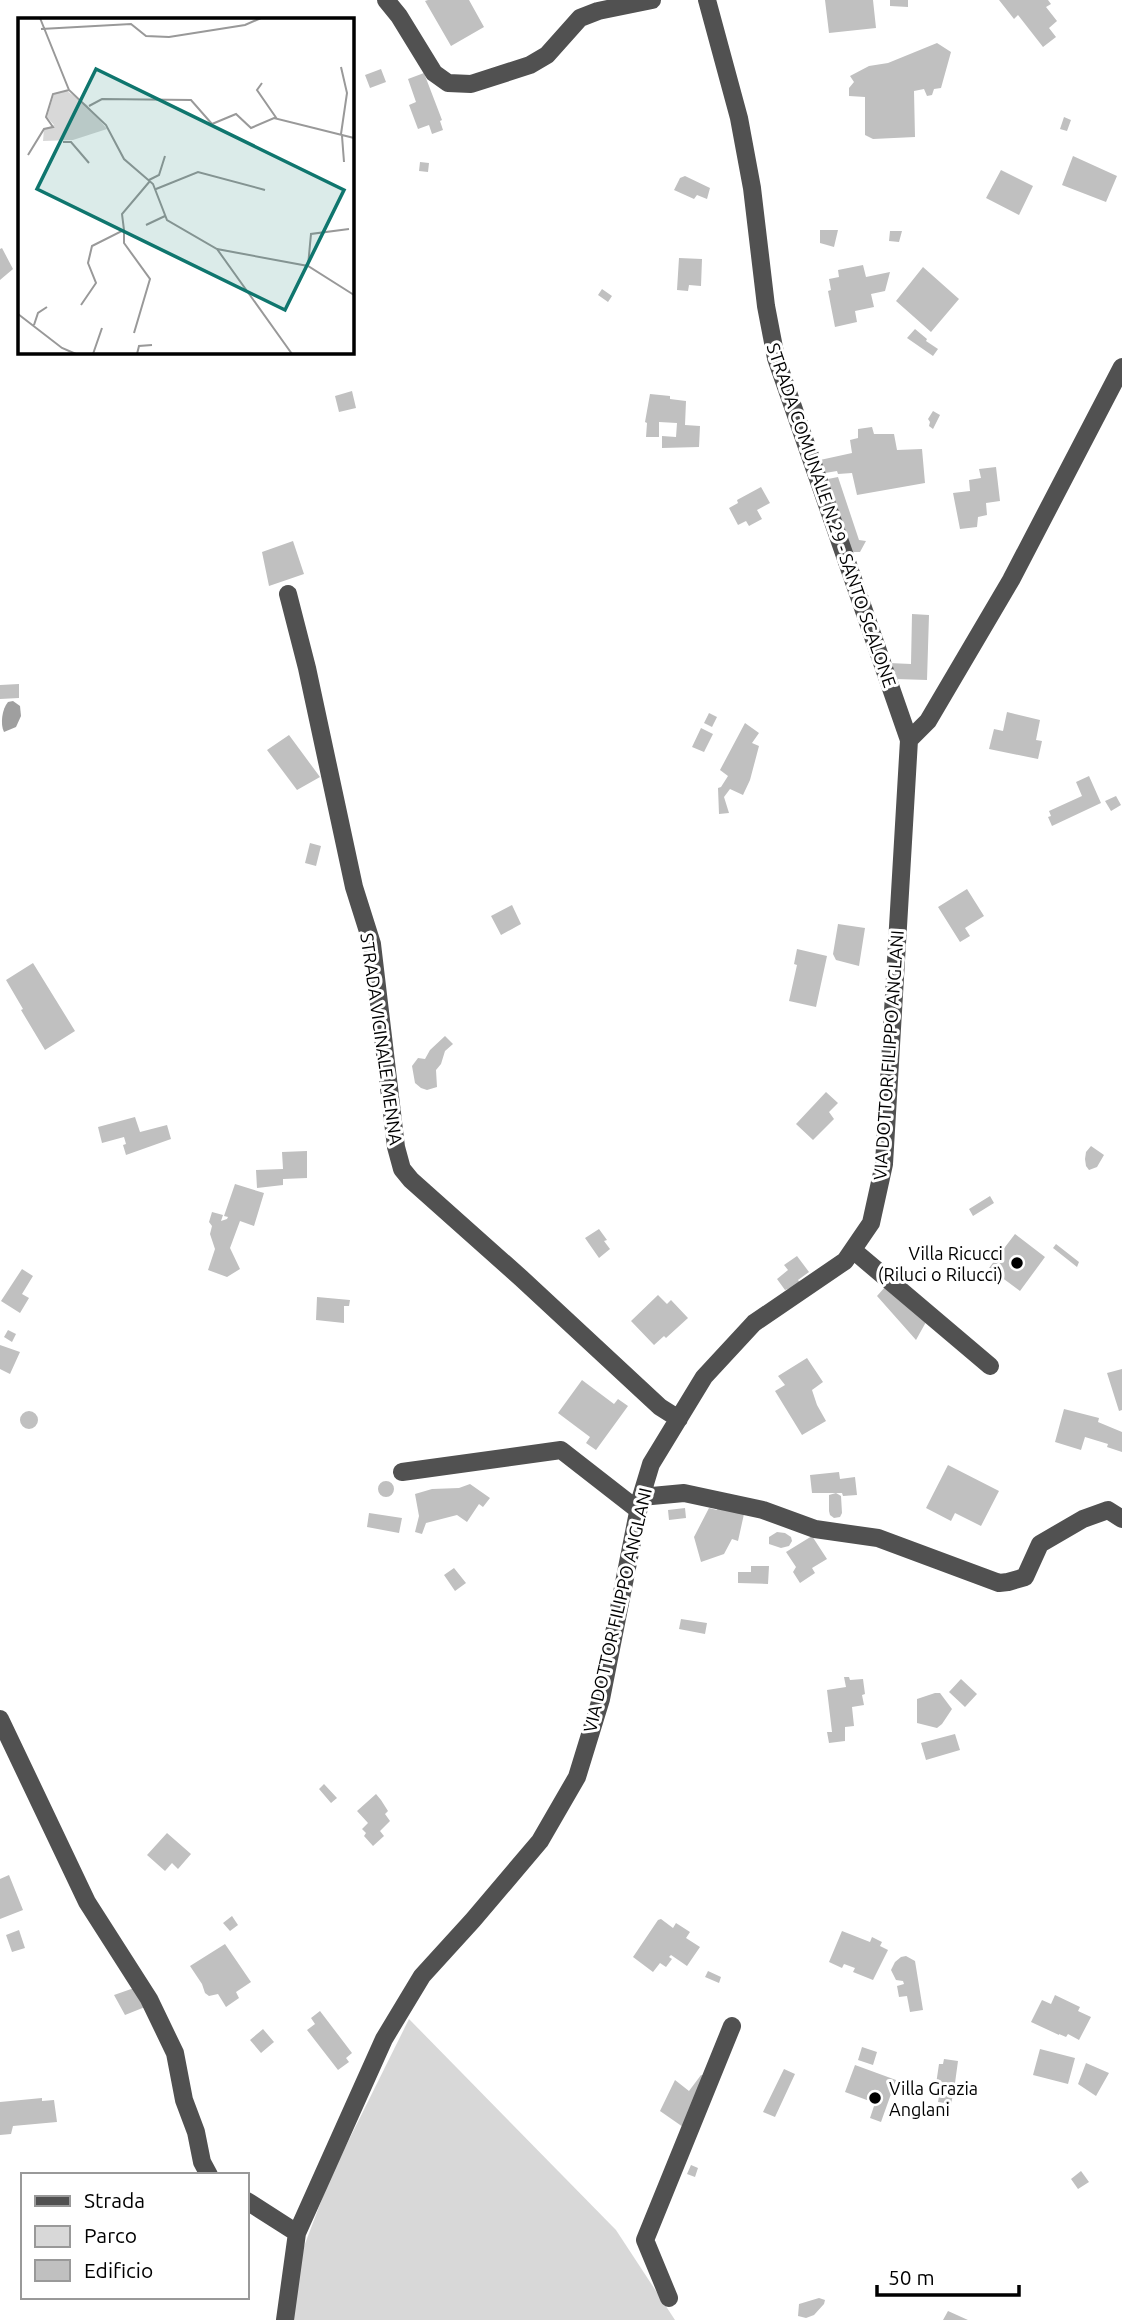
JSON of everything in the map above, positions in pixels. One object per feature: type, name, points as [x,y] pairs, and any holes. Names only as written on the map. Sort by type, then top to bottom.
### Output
[{"type":"street","points":[[386,0],[434,73],[449,83],[471,85],[530,65],[547,55],[580,18],[598,10],[652,0]]},
{"type":"street","name":"STRADA COMUNALE N.29 - SANTO SCALONE","points":[[707,0],[739,118],[752,188],[766,306],[776,358],[909,740]]},
{"type":"street","points":[[909,740],[928,721],[1011,580],[1122,367]]},
{"type":"street","name":"STRADA VICINALE MENNA","points":[[288,594],[307,668],[338,821],[354,887],[372,944],[396,1147],[402,1169],[660,1407],[679,1419]]},
{"type":"street","name":"VIA DOTTOR FILIPPO ANGLANI","points":[[285,2320],[297,2233],[384,2039],[422,1976],[540,1841],[577,1777],[601,1699],[640,1504],[651,1464],[704,1377],[754,1323],[845,1261],[871,1223],[884,1164],[909,740]]},
{"type":"street","points":[[853,1250],[990,1366]]},
{"type":"street","points":[[402,1472],[561,1450],[640,1504],[684,1493],[763,1510],[815,1529],[878,1538],[999,1583],[1025,1577],[1040,1544],[1083,1520],[1117,1511]]},
{"type":"street","points":[[0,1719],[87,1902],[149,1999],[175,2053],[184,2099],[197,2132],[202,2162],[208,2173]]},
{"type":"street","points":[[669,2298],[645,2240],[732,2026]]},
{"type":"street","points":[[248,2202],[297,2233]]},
{"type":"green space","points":[[409,2019],[616,2230],[675,2320],[292,2320],[303,2249],[330,2178]]},
{"type":"shaded area","points":[[13,701],[20,706],[21,716],[16,727],[4,732],[3,712],[8,702]]},
{"type":"building","points":[[469,0],[484,27],[451,46],[425,1]]},
{"type":"building","points":[[825,0],[873,0],[876,28],[829,33]]},
{"type":"building","points":[[890,0],[908,0],[908,7],[890,6]]},
{"type":"building","points":[[999,0],[1048,0],[1051,4],[1046,7],[1057,21],[1049,28],[1056,37],[1043,47],[1018,15],[1014,19]]},
{"type":"building","points":[[937,43],[951,52],[941,88],[934,89],[932,95],[927,96],[924,89],[914,91],[915,137],[873,139],[865,135],[865,97],[849,96],[849,88],[854,82],[850,76],[869,66],[888,63]]},
{"type":"building","points":[[381,69],[386,82],[370,88],[365,75]]},
{"type":"building","points":[[424,73],[442,120],[443,130],[432,134],[429,125],[418,129],[409,105],[416,102],[408,79]]},
{"type":"building","points":[[1064,117],[1071,120],[1067,131],[1060,129]]},
{"type":"building","points":[[1073,156],[1117,176],[1106,202],[1062,185]]},
{"type":"building","points":[[420,162],[429,163],[428,172],[419,171]]},
{"type":"building","points":[[1001,170],[1033,186],[1019,215],[986,198]]},
{"type":"building","points":[[685,176],[710,188],[707,199],[697,195],[694,199],[674,190],[680,178]]},
{"type":"building","points":[[820,230],[838,230],[834,247],[820,243]]},
{"type":"building","points":[[890,231],[902,231],[899,242],[889,241]]},
{"type":"building","points":[[2,248],[13,269],[0,280],[0,249]]},
{"type":"building","points":[[679,258],[702,259],[701,286],[689,285],[688,291],[677,290]]},
{"type":"building","points":[[863,265],[866,277],[890,272],[885,291],[871,294],[874,307],[855,311],[857,322],[835,327],[828,291],[831,290],[829,279],[839,277],[838,270]]},
{"type":"building","points":[[923,267],[959,299],[931,332],[896,301]]},
{"type":"building","points":[[602,289],[612,296],[608,302],[598,295]]},
{"type":"building","points":[[915,329],[938,349],[933,356],[907,338]]},
{"type":"building","points":[[352,391],[356,408],[339,412],[335,396]]},
{"type":"building","points":[[650,394],[686,401],[685,425],[700,426],[699,447],[662,448],[662,436],[676,437],[677,423],[659,422],[659,437],[646,437],[645,422]]},
{"type":"building","points":[[933,411],[940,415],[933,429],[929,426],[928,419]]},
{"type":"building","points":[[872,427],[874,434],[894,434],[897,450],[922,449],[925,483],[857,495],[852,473],[825,473],[820,460],[852,453],[850,440],[858,438],[858,429]]},
{"type":"building","points":[[996,467],[1000,501],[986,503],[987,515],[978,517],[977,527],[960,529],[953,493],[970,491],[969,480],[981,478],[979,469]]},
{"type":"building","points":[[838,477],[859,540],[866,541],[860,552],[851,552],[828,479]]},
{"type":"building","points":[[761,487],[770,503],[757,510],[762,519],[749,526],[746,521],[738,525],[729,508],[738,503],[737,500]]},
{"type":"building","points":[[293,541],[304,574],[269,586],[262,552]]},
{"type":"building","points":[[912,614],[929,615],[927,680],[895,679],[889,663],[911,664]]},
{"type":"building","points":[[19,684],[19,698],[0,699],[0,685]]},
{"type":"building","points":[[1007,712],[1040,720],[1036,740],[1042,741],[1038,759],[989,749],[994,729],[1003,731]]},
{"type":"building","points":[[709,713],[717,717],[712,727],[704,723]]},
{"type":"building","points":[[745,723],[759,733],[752,743],[759,746],[750,780],[743,795],[730,789],[724,797],[729,813],[719,814],[718,788],[728,776],[720,770]]},
{"type":"building","points":[[701,728],[713,734],[704,752],[692,747]]},
{"type":"building","points":[[289,735],[320,777],[297,790],[267,750]]},
{"type":"building","points":[[1089,776],[1101,803],[1052,826],[1048,817],[1051,816],[1049,811],[1082,796],[1076,782]]},
{"type":"building","points":[[1116,796],[1121,805],[1111,811],[1105,801]]},
{"type":"building","points":[[310,843],[321,846],[316,866],[305,863]]},
{"type":"building","points":[[967,889],[984,916],[965,928],[970,936],[960,942],[938,907]]},
{"type":"building","points":[[512,905],[521,924],[501,935],[491,916]]},
{"type":"building","points":[[838,924],[865,928],[859,966],[836,960],[833,954]]},
{"type":"building","points":[[797,949],[827,956],[816,1007],[789,1001],[797,965],[794,964]]},
{"type":"building","points":[[33,963],[75,1031],[45,1050],[6,980]]},
{"type":"building","points":[[445,1036],[453,1044],[445,1051],[436,1070],[437,1087],[427,1090],[421,1088],[415,1083],[412,1066],[418,1058],[425,1059],[430,1050]]},
{"type":"building","points":[[826,1092],[838,1103],[829,1112],[834,1119],[813,1140],[796,1124]]},
{"type":"building","points":[[135,1117],[140,1132],[167,1125],[171,1139],[126,1155],[124,1137],[102,1143],[98,1127]]},
{"type":"building","points":[[1091,1146],[1104,1155],[1097,1167],[1089,1170],[1085,1159]]},
{"type":"building","points":[[307,1151],[307,1178],[283,1179],[283,1185],[257,1188],[256,1170],[283,1169],[282,1152]]},
{"type":"building","points":[[235,1184],[264,1193],[254,1226],[240,1221],[230,1248],[240,1269],[227,1277],[208,1270],[215,1249],[209,1222],[212,1212],[223,1215],[221,1221],[227,1219],[228,1217],[224,1216]]},
{"type":"building","points":[[990,1196],[994,1203],[973,1216],[969,1209]]},
{"type":"building","points":[[599,1229],[610,1249],[599,1258],[585,1238]]},
{"type":"building","name":"Villa Ricucci (Riluci o Rilucci)","points":[[1015,1234],[1045,1257],[1020,1291],[989,1268]]},
{"type":"building","points":[[1056,1244],[1079,1262],[1077,1267],[1053,1248]]},
{"type":"building","points":[[797,1256],[809,1272],[798,1280],[801,1284],[785,1290],[777,1279],[788,1270],[784,1265]]},
{"type":"building","points":[[22,1269],[33,1276],[22,1294],[29,1298],[20,1313],[1,1301]]},
{"type":"building","points":[[885,1287],[926,1322],[916,1340],[877,1296]]},
{"type":"building","points":[[658,1295],[667,1304],[671,1300],[688,1318],[654,1345],[631,1321]]},
{"type":"building","points":[[317,1297],[350,1300],[349,1306],[344,1306],[344,1323],[316,1320]]},
{"type":"building","points":[[8,1330],[16,1334],[12,1342],[4,1337]]},
{"type":"building","points":[[0,1345],[20,1352],[10,1374],[0,1369]]},
{"type":"building","points":[[807,1358],[823,1382],[812,1390],[826,1421],[802,1435],[775,1391],[785,1385],[778,1376]]},
{"type":"building","points":[[1122,1369],[1122,1410],[1119,1411],[1107,1373]]},
{"type":"building","points":[[582,1380],[614,1404],[618,1399],[628,1406],[596,1450],[586,1443],[590,1437],[558,1413]]},
{"type":"building","points":[[1064,1409],[1099,1418],[1098,1422],[1122,1432],[1122,1452],[1107,1447],[1108,1444],[1085,1437],[1081,1450],[1055,1442]]},
{"type":"building","points":[[25,1411],[33,1411],[38,1420],[36,1427],[25,1429],[20,1424],[20,1416]]},
{"type":"building","points":[[948,1465],[999,1491],[981,1526],[955,1513],[951,1521],[926,1508]]},
{"type":"building","points":[[839,1472],[840,1479],[855,1477],[857,1495],[812,1493],[810,1475]]},
{"type":"building","points":[[386,1481],[394,1489],[386,1497],[378,1489]]},
{"type":"building","points":[[470,1484],[490,1498],[483,1507],[479,1504],[467,1522],[457,1515],[426,1523],[422,1534],[415,1532],[419,1516],[415,1494]]},
{"type":"building","points":[[836,1493],[841,1496],[842,1513],[840,1517],[834,1518],[829,1511],[829,1495]]},
{"type":"building","points":[[685,1508],[686,1518],[669,1520],[668,1510]]},
{"type":"building","points":[[709,1508],[744,1514],[738,1541],[732,1539],[724,1554],[701,1562],[694,1537]]},
{"type":"building","points":[[369,1513],[402,1518],[399,1533],[367,1527]]},
{"type":"building","points":[[777,1532],[791,1537],[789,1546],[781,1548],[769,1544],[769,1537]]},
{"type":"building","points":[[812,1536],[827,1559],[812,1568],[815,1573],[800,1583],[793,1572],[796,1567],[786,1552]]},
{"type":"building","points":[[751,1566],[769,1566],[768,1584],[738,1583],[738,1572],[751,1572]]},
{"type":"building","points":[[454,1568],[466,1583],[455,1591],[444,1575]]},
{"type":"building","points":[[681,1619],[707,1623],[705,1634],[679,1629]]},
{"type":"building","points":[[844,1677],[849,1677],[850,1680],[863,1679],[864,1705],[852,1707],[854,1726],[845,1727],[845,1741],[829,1743],[827,1732],[832,1732],[827,1690],[846,1687]]},
{"type":"building","points":[[961,1679],[977,1694],[965,1707],[949,1692]]},
{"type":"building","points":[[940,1693],[952,1709],[937,1728],[917,1723],[917,1699]]},
{"type":"building","points":[[955,1734],[960,1750],[926,1760],[921,1743]]},
{"type":"building","points":[[324,1784],[337,1798],[331,1803],[319,1789]]},
{"type":"building","points":[[376,1794],[388,1811],[385,1814],[390,1821],[380,1831],[384,1836],[373,1846],[364,1836],[366,1833],[362,1829],[368,1823],[357,1811]]},
{"type":"building","points":[[167,1833],[191,1854],[178,1869],[172,1863],[165,1871],[147,1855]]},
{"type":"building","points":[[9,1875],[23,1910],[0,1919],[0,1879]]},
{"type":"building","points":[[232,1916],[238,1925],[230,1931],[223,1923]]},
{"type":"building","points":[[661,1919],[673,1928],[676,1923],[690,1932],[686,1938],[700,1947],[687,1966],[671,1955],[669,1957],[672,1959],[666,1967],[660,1963],[653,1972],[633,1957]]},
{"type":"building","points":[[19,1930],[25,1948],[12,1952],[6,1935]]},
{"type":"building","points":[[842,1931],[870,1942],[872,1937],[882,1942],[880,1946],[888,1950],[873,1980],[853,1972],[855,1968],[844,1964],[842,1968],[829,1962]]},
{"type":"building","points":[[225,1944],[251,1982],[236,1992],[239,1998],[226,2007],[218,1994],[209,1996],[205,1993],[190,1966]]},
{"type":"building","points":[[906,1956],[915,1961],[923,2010],[910,2012],[907,1996],[899,1997],[897,1986],[904,1984],[903,1981],[896,1980],[891,1970],[895,1962]]},
{"type":"building","points":[[708,1971],[721,1977],[719,1983],[705,1977]]},
{"type":"building","points":[[134,1988],[145,2007],[125,2015],[114,1995]]},
{"type":"building","points":[[1055,1995],[1080,2007],[1078,2011],[1091,2017],[1079,2040],[1068,2034],[1066,2037],[1059,2035],[1031,2022],[1042,2000],[1051,2004]]},
{"type":"building","points":[[320,2011],[352,2053],[346,2058],[349,2062],[338,2070],[307,2030],[315,2024],[311,2018]]},
{"type":"building","points":[[263,2029],[274,2042],[261,2053],[250,2040]]},
{"type":"building","points":[[862,2047],[877,2052],[873,2065],[858,2060]]},
{"type":"building","points":[[1040,2049],[1075,2058],[1068,2084],[1033,2075]]},
{"type":"building","points":[[944,2059],[958,2061],[955,2083],[971,2085],[970,2092],[954,2090],[951,2104],[938,2102],[940,2091],[935,2091],[939,2064],[943,2064]]},
{"type":"building","points":[[1086,2063],[1109,2073],[1096,2096],[1078,2084]]},
{"type":"building","name":"Villa Grazia Anglani","points":[[855,2065],[896,2080],[881,2122],[870,2118],[875,2103],[845,2092]]},
{"type":"building","points":[[784,2069],[795,2074],[775,2117],[763,2112]]},
{"type":"building","points":[[701,2075],[706,2076],[683,2127],[660,2111],[675,2080],[689,2091]]},
{"type":"building","points":[[42,2098],[42,2101],[54,2100],[57,2122],[13,2126],[11,2134],[0,2135],[0,2102]]},
{"type":"building","points":[[691,2165],[698,2168],[695,2177],[687,2174]]},
{"type":"building","points":[[1081,2171],[1089,2182],[1078,2189],[1071,2179]]},
{"type":"building","points":[[819,2298],[825,2300],[824,2304],[814,2315],[806,2318],[798,2316],[799,2304]]},
{"type":"building","points":[[948,2311],[968,2320],[943,2320]]},
{"type":"place","name":"Villa Ricucci (Riluci o Rilucci)","points":[[1017,1263]]},
{"type":"place","name":"Villa Grazia Anglani","points":[[875,2098]]}]
